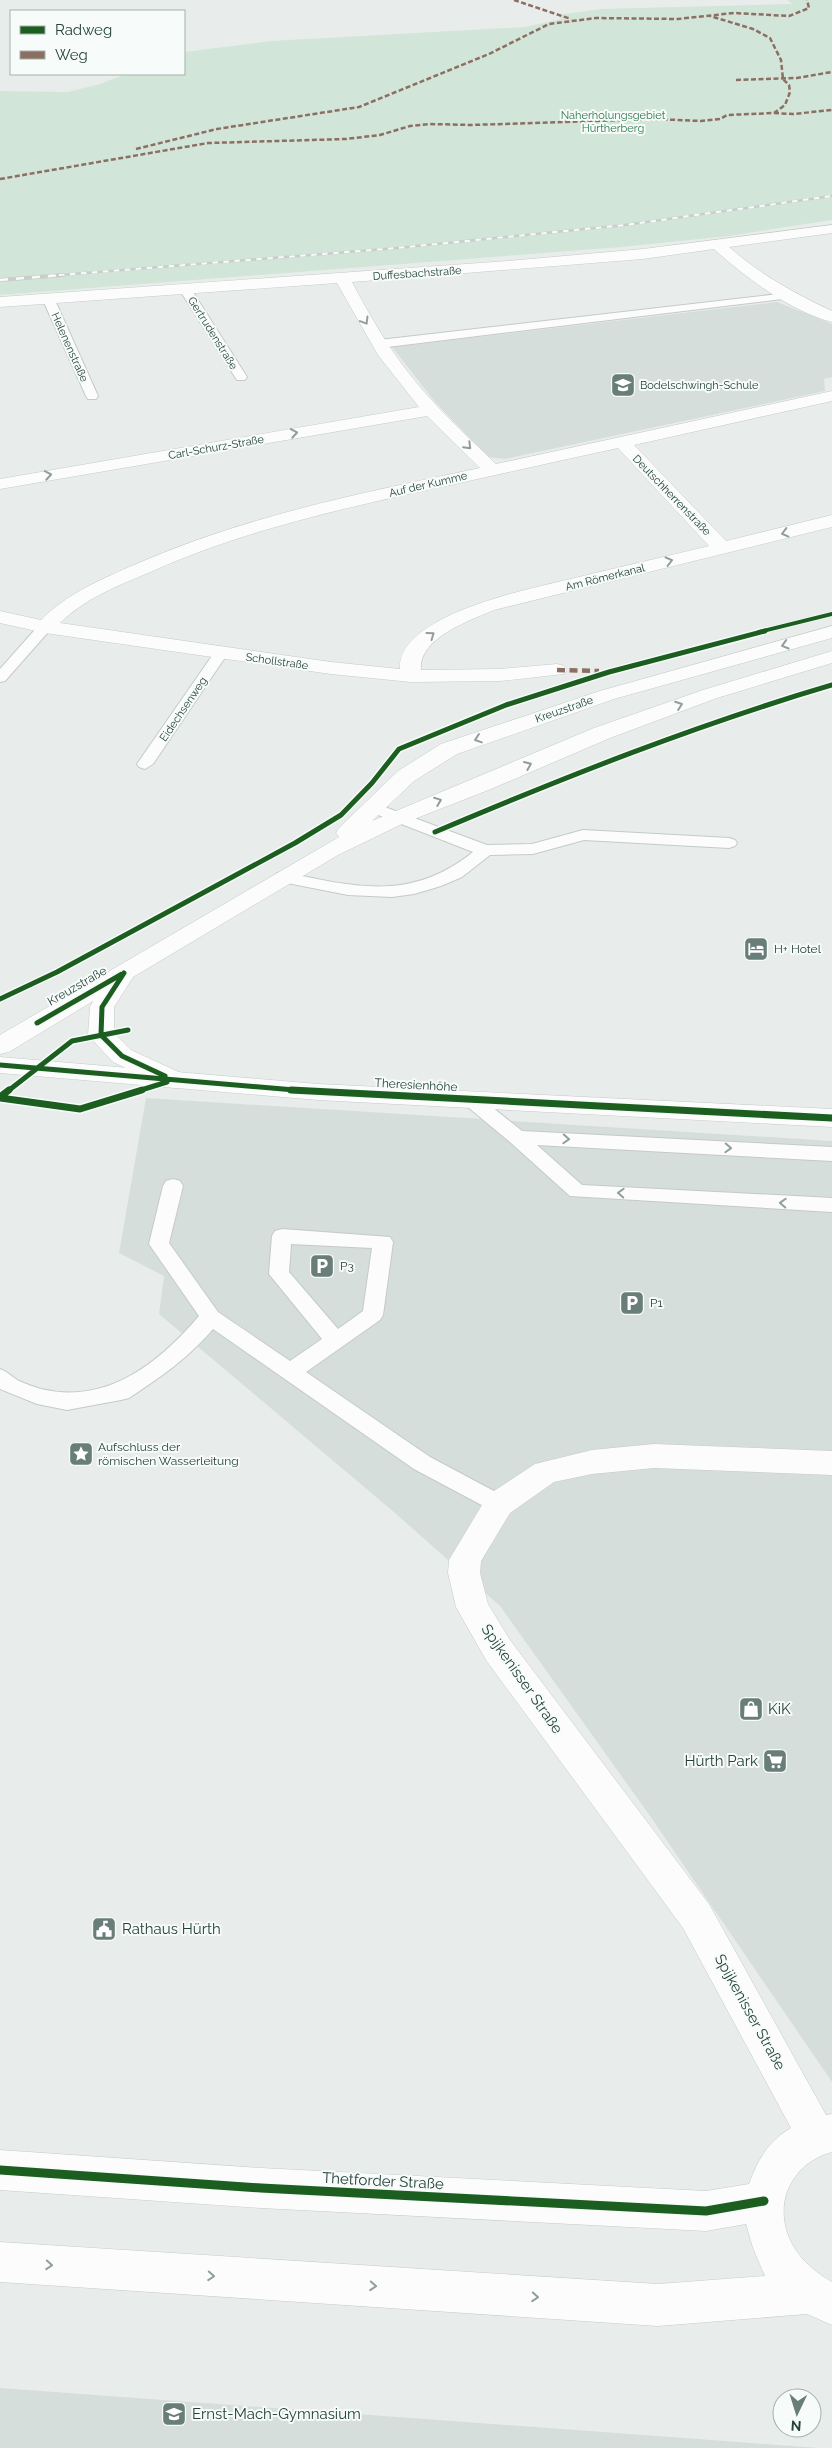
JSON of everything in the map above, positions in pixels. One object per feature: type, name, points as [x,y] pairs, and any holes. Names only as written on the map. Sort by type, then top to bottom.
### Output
[{"type":"street","name":"Duffesbachstraße","points":[[0,302],[508,266],[718,245],[832,228]]},
{"type":"street","points":[[718,245],[748,272],[788,296],[832,317]]},
{"type":"street","points":[[342,278],[379,344],[404,379],[431,410],[492,470]]},
{"type":"street","name":"Auf der Kumme","points":[[45,627],[64,608],[97,588],[165,558],[244,529],[307,512],[492,470],[832,396]]},
{"type":"street","name":"Carl-Schurz-Straße","points":[[0,484],[431,410]]},
{"type":"street","name":"Deutschherrenstraße","points":[[621,442],[722,548]]},
{"type":"street","name":"Am Römerkanal","points":[[411,676],[410,660],[424,640],[449,622],[487,606],[832,521]]},
{"type":"street","name":"Schollstraße","points":[[0,617],[45,627],[221,653],[331,668],[411,676],[500,675],[556,670]]},
{"type":"street","name":"Kreuzstraße","points":[[330,850],[406,776],[449,749],[607,695],[832,632]]},
{"type":"street","name":"Kreuzstraße","points":[[0,1046],[283,877],[330,850],[396,818],[483,784],[602,733],[710,694],[832,657]]},
{"type":"street","name":"Kreuzstraße","points":[[124,973],[102,1006],[102,1035],[122,1056],[174,1080]]},
{"type":"street","name":"Theresienhöhe","points":[[0,1065],[318,1092],[832,1118]]},
{"type":"street","name":"Spijkenisser Straße","points":[[824,2134],[696,1916],[498,1650],[472,1607],[464,1573],[465,1560],[499,1504],[546,1472],[592,1462],[654,1456],[826,1460]]},
{"type":"street","points":[[820,2298],[782,2267],[767,2234],[764,2201],[769,2178],[780,2160],[797,2146],[824,2134]]},
{"type":"street","name":"Thetforder Straße","points":[[0,2170],[261,2188],[706,2211],[764,2201]]},
{"type":"street","points":[[0,2262],[658,2305],[820,2298]]},
{"type":"lane","name":"Gertrudenstraße","points":[[185,289],[241,377]]},
{"type":"lane","points":[[379,344],[788,296]]},
{"type":"lane","name":"Helenenstraße","points":[[48,298],[92,396]]},
{"type":"lane","points":[[0,678],[45,627]]},
{"type":"lane","name":"Eidechsenweg","points":[[145,764],[221,653]]},
{"type":"lane","points":[[374,808],[459,842],[486,850],[533,850],[583,835],[729,842]]},
{"type":"lane","points":[[283,877],[357,891],[380,893],[405,891],[429,886],[457,873],[486,850]]},
{"type":"lane","points":[[470,1099],[517,1136],[577,1191],[832,1206]]},
{"type":"lane","points":[[517,1136],[832,1154]]},
{"type":"lane","points":[[173,1186],[160,1244],[211,1317],[422,1463],[499,1504]]},
{"type":"lane","points":[[290,1372],[373,1315],[382,1242],[282,1236],[279,1274],[336,1340]]},
{"type":"lane","points":[[0,1377],[10,1386],[37,1396],[67,1402],[121,1392],[164,1364],[184,1348],[211,1317]]},
{"type":"shaded area","name":"Bodelschwingh-Schule","points":[[777,302],[832,324],[832,377],[824,379],[825,391],[505,459],[488,457],[435,402],[392,347]]},
{"type":"shaded area","points":[[146,1098],[832,1141],[832,2082],[650,1816],[500,1606],[395,1513],[159,1314],[164,1276],[119,1253]]},
{"type":"shaded area","name":"Ernst-Mach-Gymnasium","points":[[0,2388],[698,2439],[819,2448],[0,2448]]},
{"type":"green space","name":"Naherholungsgebiet Hürtherberg","points":[[787,0],[832,0],[832,220],[729,236],[622,247],[0,295],[0,91],[68,92],[100,84],[123,75],[185,75],[185,52],[271,41],[525,27],[561,19],[558,15],[601,9],[792,4]]},
{"type":"railway","points":[[48,276],[397,248],[625,225],[832,196]]},
{"type":"railway","points":[[0,280],[63,275]]},
{"type":"marked path","points":[[514,0],[571,19]]},
{"type":"marked path","points":[[136,149],[217,129],[359,107],[489,54],[549,24],[596,18],[678,19],[734,13],[789,16],[809,8],[807,0]]},
{"type":"marked path","points":[[0,179],[208,143],[346,139],[380,135],[410,126],[430,124],[471,125],[655,119],[701,121],[720,119],[727,115],[774,113],[785,105],[790,92],[789,85],[783,79],[781,60],[770,38],[753,29],[710,16]]},
{"type":"marked path","points":[[736,80],[797,78],[832,72]]},
{"type":"marked path","points":[[774,113],[793,114],[832,110]]},
{"type":"marked path","points":[[557,670],[599,671]]},
{"type":"cycle path","points":[[0,999],[57,972],[295,843],[341,815],[372,783],[399,749],[436,732],[506,705],[609,672],[710,644],[832,614]]},
{"type":"cycle path","points":[[435,832],[631,752],[731,716],[832,685]]},
{"type":"cycle path","points":[[124,973],[102,1007],[101,1035],[122,1056],[165,1076]]},
{"type":"cycle path","points":[[37,1023],[122,974]]},
{"type":"cycle path","points":[[0,1097],[72,1041],[128,1030]]},
{"type":"cycle path","points":[[0,1065],[318,1092],[832,1118]]},
{"type":"cycle path","points":[[0,1098],[80,1109],[167,1082]]},
{"type":"cycle path","points":[[0,2170],[261,2188],[706,2211],[764,2201]]},
{"type":"place","name":"Bodelschwingh-Schule","points":[[623,385]]},
{"type":"place","name":"H+ Hotel","points":[[756,949]]},
{"type":"place","name":"P3","points":[[322,1266]]},
{"type":"place","name":"P1","points":[[632,1303]]},
{"type":"place","name":"Aufschluss der römischen Wasserleitung","points":[[81,1454]]},
{"type":"place","name":"KiK","points":[[751,1709]]},
{"type":"place","name":"Hürth Park","points":[[775,1761]]},
{"type":"place","name":"Rathaus Hürth","points":[[104,1929]]},
{"type":"place","name":"Ernst-Mach-Gymnasium","points":[[174,2414]]}]
